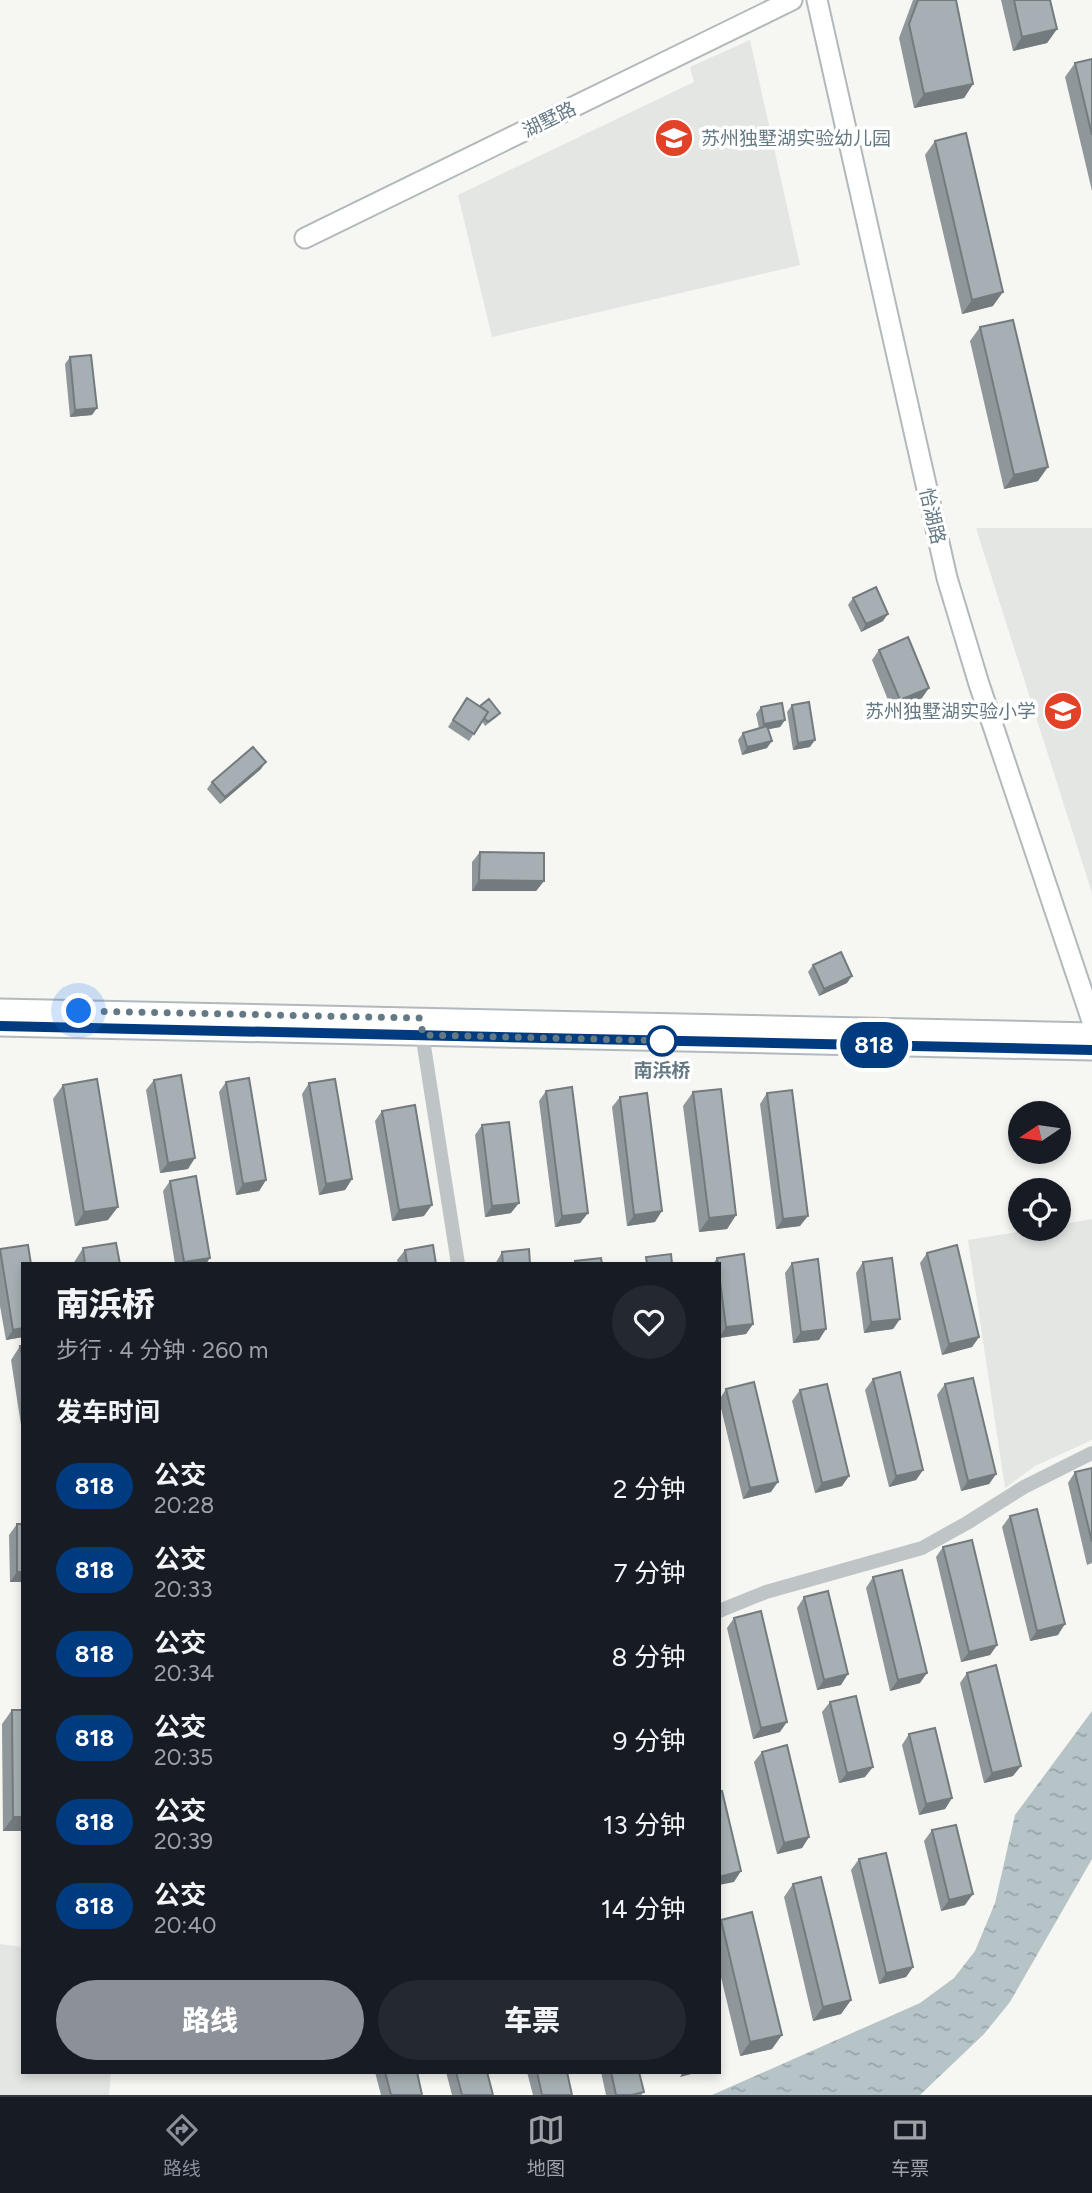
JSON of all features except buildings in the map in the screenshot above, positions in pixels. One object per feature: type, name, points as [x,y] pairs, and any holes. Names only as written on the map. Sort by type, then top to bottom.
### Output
[{"type":"main road","name":"湖墅路","points":[[305,238],[792,0]]},
{"type":"main road","name":"怡湖路","points":[[817,0],[947,578],[979,684],[1092,1021]]},
{"type":"main road","points":[[0,1009],[422,1027],[1092,1050]]},
{"type":"main road","points":[[0,1026],[1092,1033]]},
{"type":"street","points":[[422,1027],[458,1262]]},
{"type":"street","points":[[721,1610],[766,1592],[922,1548],[967,1524],[1024,1486],[1092,1453]]},
{"type":"shaded area","name":"苏州独墅湖实验幼儿园","points":[[750,40],[800,265],[492,337],[458,195],[694,82],[690,67]]},
{"type":"shaded area","name":"苏州独墅湖实验小学","points":[[976,528],[1092,528],[1092,893]]},
{"type":"shaded area","points":[[1092,1219],[1092,1440],[1035,1466],[1005,1488],[968,1240],[1008,1234],[1008,1241],[1071,1241],[1071,1223]]},
{"type":"shaded area","points":[[0,1944],[21,1947],[21,2074],[111,2074],[109,2095],[0,2095]]},
{"type":"water","points":[[1092,1711],[1092,1859],[1010,2002],[984,2034],[920,2095],[712,2095],[920,2003],[954,1978],[975,1951],[995,1903],[1015,1815]]},
{"type":"bus line","name":"818","points":[[0,1026],[1092,1050]]},
{"type":"place","name":"苏州独墅湖实验幼儿园","points":[[674,138]]},
{"type":"place","name":"苏州独墅湖实验小学","points":[[1063,711]]},
{"type":"place","name":"南浜桥","points":[[662,1041]]},
{"type":"route","points":[[79,1011],[420,1018],[423,1035],[674,1041],[662,1041]]}]
